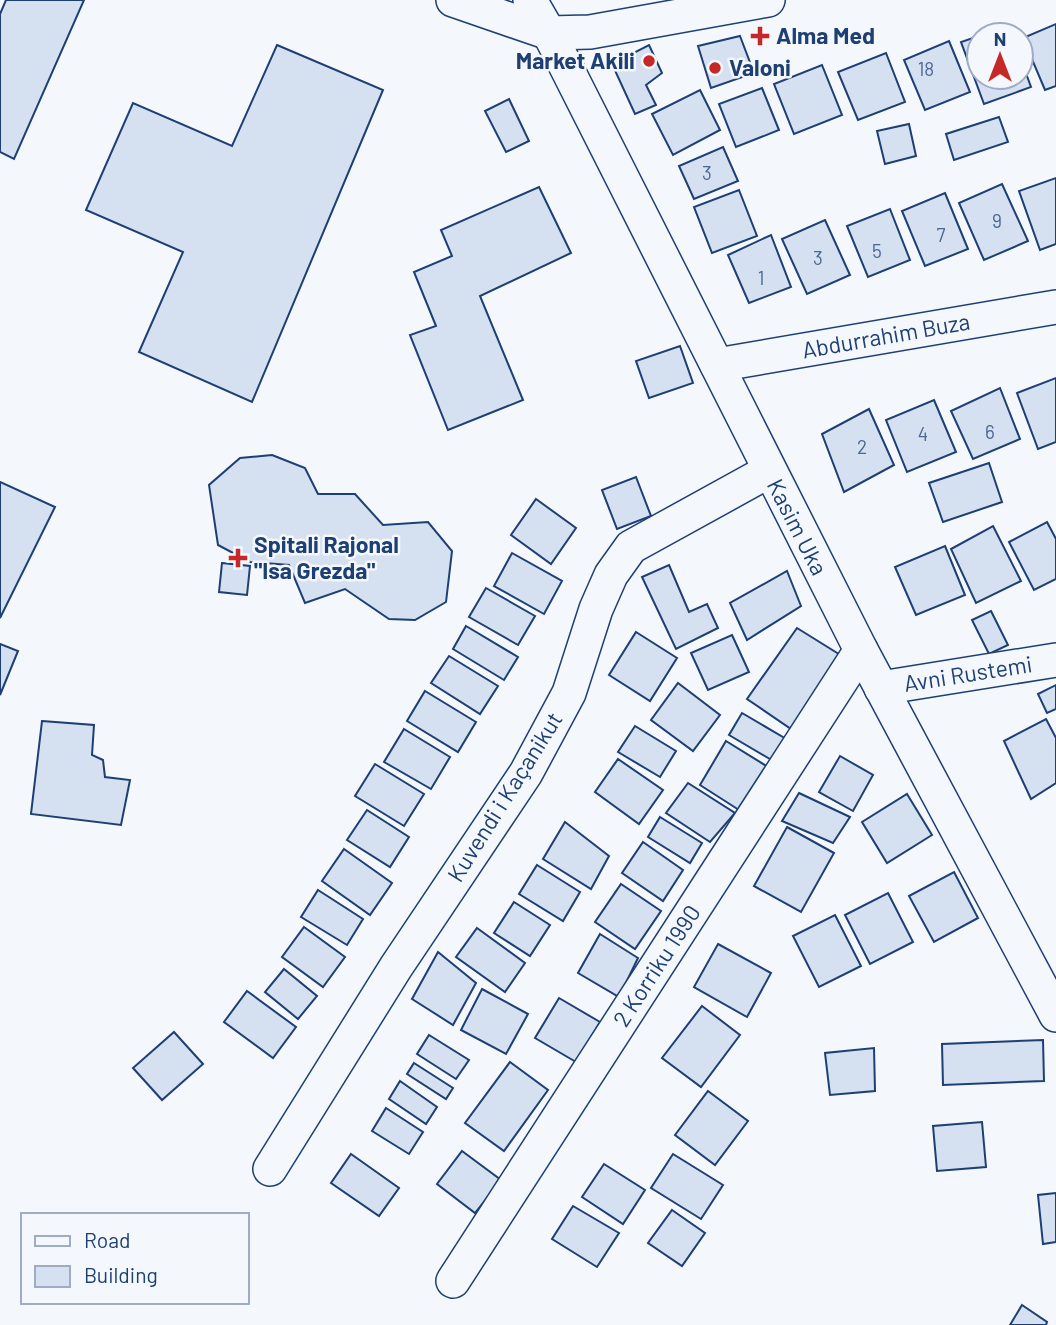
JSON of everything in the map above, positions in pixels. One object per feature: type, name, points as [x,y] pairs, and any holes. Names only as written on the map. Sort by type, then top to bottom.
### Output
[{"type":"street","points":[[453,0],[550,33],[590,32],[768,0]]},
{"type":"street","name":"Kasim Uka","points":[[530,0],[550,33],[861,650],[1056,1015]]},
{"type":"street","name":"Abdurrahim Buza","points":[[717,365],[1056,307]]},
{"type":"street","name":"Kuvendi i Kaçanikut","points":[[270,1169],[396,967],[526,773],[569,693],[596,609],[611,575],[631,547],[769,471]]},
{"type":"street","name":"2 Korriku 1990","points":[[453,1281],[861,650]]},
{"type":"street","name":"Avni Rustemi","points":[[881,688],[1056,660]]},
{"type":"building","points":[[6,0],[84,0],[14,159],[0,152],[0,14]]},
{"type":"building","points":[[1056,24],[1056,86],[1045,90],[1035,66],[1035,33]]},
{"type":"building","points":[[740,36],[754,73],[711,88],[698,46]]},
{"type":"building","points":[[949,41],[965,80],[965,91],[970,92],[925,110],[904,60]]},
{"type":"building","points":[[277,45],[383,90],[252,402],[139,352],[183,252],[86,210],[133,103],[232,146]]},
{"type":"building","points":[[649,45],[662,73],[646,85],[656,105],[635,114],[612,64]]},
{"type":"building","points":[[886,53],[905,102],[858,120],[838,72]]},
{"type":"building","points":[[822,65],[842,115],[794,134],[774,84]]},
{"type":"building","points":[[762,88],[779,130],[736,147],[719,104]]},
{"type":"building","points":[[700,90],[720,130],[673,155],[652,114]]},
{"type":"building","points":[[979,91],[1020,91],[984,104]]},
{"type":"building","points":[[509,99],[529,141],[506,152],[485,111]]},
{"type":"building","points":[[999,117],[1008,142],[954,160],[946,134]]},
{"type":"building","points":[[909,124],[916,156],[885,164],[877,131]]},
{"type":"building","points":[[723,147],[738,181],[694,199],[679,166]]},
{"type":"building","points":[[1056,178],[1056,244],[1040,250],[1019,191]]},
{"type":"building","points":[[1002,184],[1028,241],[984,260],[959,203]]},
{"type":"building","points":[[539,187],[571,253],[480,296],[523,400],[448,430],[410,335],[436,326],[414,272],[452,256],[441,230]]},
{"type":"building","points":[[739,190],[757,236],[712,253],[694,207]]},
{"type":"building","points":[[945,193],[968,249],[925,266],[902,211]]},
{"type":"building","points":[[890,209],[910,260],[868,277],[847,226]]},
{"type":"building","points":[[825,220],[850,275],[807,294],[782,239]]},
{"type":"building","points":[[771,235],[791,287],[749,303],[728,255]]},
{"type":"building","points":[[680,346],[693,383],[649,398],[636,361]]},
{"type":"building","points":[[1056,378],[1056,442],[1038,449],[1017,393]]},
{"type":"building","points":[[1000,388],[1020,439],[973,459],[951,411]]},
{"type":"building","points":[[934,400],[956,452],[907,472],[886,420]]},
{"type":"building","points":[[869,409],[894,465],[844,492],[822,434]]},
{"type":"building","points":[[272,455],[305,468],[318,494],[355,494],[383,525],[428,522],[452,551],[446,602],[415,620],[389,619],[345,589],[305,603],[289,565],[250,562],[218,545],[209,485],[240,458]]},
{"type":"building","points":[[989,463],[1002,502],[943,522],[929,483]]},
{"type":"building","points":[[636,477],[651,516],[617,529],[602,490]]},
{"type":"building","points":[[0,482],[55,507],[0,618]]},
{"type":"building","points":[[536,499],[576,528],[551,564],[511,535]]},
{"type":"building","points":[[1047,522],[1056,539],[1056,579],[1034,590],[1009,542]]},
{"type":"building","points":[[993,526],[1021,581],[976,603],[951,549]]},
{"type":"building","points":[[945,546],[965,595],[916,615],[895,567]]},
{"type":"building","points":[[512,553],[562,581],[544,614],[494,586]]},
{"type":"building","points":[[222,563],[250,566],[247,595],[219,592]]},
{"type":"building","points":[[669,565],[689,612],[707,604],[718,628],[676,649],[642,577]]},
{"type":"building","points":[[787,571],[801,606],[747,640],[730,603]]},
{"type":"building","points":[[486,588],[535,616],[518,645],[469,617]]},
{"type":"building","points":[[991,611],[1008,645],[989,654],[972,620]]},
{"type":"building","points":[[466,626],[518,657],[504,680],[453,649]]},
{"type":"building","points":[[797,628],[842,656],[794,731],[747,699]]},
{"type":"building","points":[[636,632],[677,658],[650,701],[609,675]]},
{"type":"building","points":[[732,635],[749,672],[708,690],[691,653]]},
{"type":"building","points":[[0,644],[18,651],[0,695]]},
{"type":"building","points":[[449,656],[498,686],[480,714],[431,683]]},
{"type":"building","points":[[678,683],[720,715],[693,751],[651,720]]},
{"type":"building","points":[[1056,685],[1056,709],[1047,713],[1038,694]]},
{"type":"building","points":[[425,691],[476,722],[458,752],[407,721]]},
{"type":"building","points":[[742,713],[788,740],[775,762],[729,735]]},
{"type":"building","points":[[1046,719],[1056,738],[1056,783],[1031,799],[1004,741]]},
{"type":"building","points":[[42,721],[94,725],[92,755],[103,760],[105,777],[130,780],[121,825],[31,814]]},
{"type":"building","points":[[635,726],[676,751],[660,777],[618,752]]},
{"type":"building","points":[[404,729],[450,757],[431,789],[384,762]]},
{"type":"building","points":[[726,741],[768,767],[739,810],[700,785]]},
{"type":"building","points":[[840,756],[873,775],[853,811],[819,792]]},
{"type":"building","points":[[618,759],[663,790],[639,824],[595,792]]},
{"type":"building","points":[[375,764],[424,794],[404,826],[355,796]]},
{"type":"building","points":[[688,783],[735,813],[710,842],[666,813]]},
{"type":"building","points":[[799,793],[850,817],[833,843],[782,821]]},
{"type":"building","points":[[907,794],[932,835],[887,863],[862,822]]},
{"type":"building","points":[[367,810],[409,837],[390,867],[347,840]]},
{"type":"building","points":[[660,817],[702,843],[690,863],[648,837]]},
{"type":"building","points":[[565,822],[609,856],[591,889],[543,859]]},
{"type":"building","points":[[787,827],[834,853],[801,912],[754,886]]},
{"type":"building","points":[[643,842],[683,870],[663,901],[622,873]]},
{"type":"building","points":[[344,849],[392,883],[370,915],[322,881]]},
{"type":"building","points":[[537,865],[580,892],[563,921],[519,894]]},
{"type":"building","points":[[954,872],[978,918],[934,942],[909,896]]},
{"type":"building","points":[[621,884],[661,911],[635,949],[595,922]]},
{"type":"building","points":[[318,890],[363,919],[347,945],[301,917]]},
{"type":"building","points":[[888,893],[913,942],[870,964],[845,915]]},
{"type":"building","points":[[514,902],[550,925],[530,956],[494,933]]},
{"type":"building","points":[[835,915],[861,966],[819,987],[793,936]]},
{"type":"building","points":[[304,927],[345,957],[323,987],[282,957]]},
{"type":"building","points":[[477,928],[525,963],[505,992],[456,957]]},
{"type":"building","points":[[600,934],[638,958],[619,997],[578,973]]},
{"type":"building","points":[[718,944],[771,973],[747,1017],[694,987]]},
{"type":"building","points":[[438,952],[476,983],[453,1025],[412,999]]},
{"type":"building","points":[[284,969],[317,996],[298,1019],[265,992]]},
{"type":"building","points":[[482,989],[528,1014],[506,1054],[461,1030]]},
{"type":"building","points":[[247,991],[296,1027],[273,1058],[224,1022]]},
{"type":"building","points":[[559,998],[600,1022],[576,1062],[535,1038]]},
{"type":"building","points":[[702,1006],[740,1035],[701,1087],[662,1058]]},
{"type":"building","points":[[174,1032],[203,1064],[162,1100],[133,1068]]},
{"type":"building","points":[[429,1035],[469,1060],[456,1079],[417,1054]]},
{"type":"building","points":[[1043,1040],[1044,1081],[943,1085],[942,1044]]},
{"type":"building","points":[[874,1048],[875,1091],[830,1095],[825,1053]]},
{"type":"building","points":[[510,1062],[548,1090],[504,1151],[465,1123]]},
{"type":"building","points":[[414,1063],[453,1088],[446,1099],[407,1074]]},
{"type":"building","points":[[400,1081],[437,1107],[426,1124],[389,1099]]},
{"type":"building","points":[[708,1091],[748,1121],[715,1165],[675,1135]]},
{"type":"building","points":[[386,1108],[423,1132],[409,1154],[372,1131]]},
{"type":"building","points":[[982,1122],[986,1167],[937,1171],[933,1126]]},
{"type":"building","points":[[462,1151],[501,1180],[475,1213],[437,1184]]},
{"type":"building","points":[[351,1154],[399,1188],[379,1216],[331,1183]]},
{"type":"building","points":[[673,1154],[723,1185],[701,1219],[651,1188]]},
{"type":"building","points":[[604,1164],[645,1190],[623,1224],[582,1197]]},
{"type":"building","points":[[1056,1193],[1056,1242],[1043,1244],[1038,1195]]},
{"type":"building","points":[[573,1206],[619,1233],[597,1267],[552,1239]]},
{"type":"building","points":[[672,1210],[705,1233],[682,1266],[648,1243]]},
{"type":"building","points":[[1022,1305],[1047,1322],[1046,1325],[1010,1325]]},
{"type":"place","name":"Alma Med","points":[[760,36]]},
{"type":"place","name":"Market Akili","points":[[649,61]]},
{"type":"place","name":"Valoni","points":[[715,68]]},
{"type":"place","name":"Spitali Rajonal \"Isa Grezda\"","points":[[238,558]]}]
